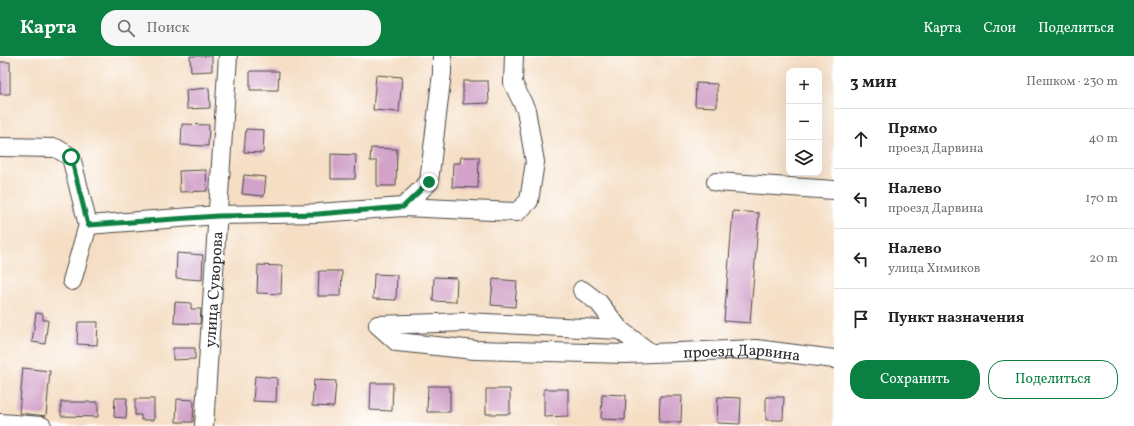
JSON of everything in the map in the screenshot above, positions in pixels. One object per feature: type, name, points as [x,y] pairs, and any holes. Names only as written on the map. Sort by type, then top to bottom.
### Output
[{"type":"street","name":"улица Суворова","points":[[204,426],[228,56]]},
{"type":"street","points":[[403,207],[429,182],[442,73],[442,56]]},
{"type":"street","points":[[88,225],[218,216],[318,214],[403,207],[517,212],[529,201],[535,162],[526,110],[513,82],[514,56]]},
{"type":"street","points":[[0,147],[56,148],[71,157],[88,225],[72,281]]},
{"type":"street","points":[[716,182],[834,190]]},
{"type":"street","points":[[582,290],[599,303],[620,330],[649,352]]},
{"type":"street","name":"проезд Дарвина","points":[[620,330],[467,322],[378,325],[397,342],[475,350],[626,354],[756,349],[834,358]]},
{"type":"street","points":[[0,422],[42,426]]},
{"type":"building","points":[[190,56],[212,56],[212,71],[191,72]]},
{"type":"building","points":[[0,62],[10,62],[10,94],[0,94]]},
{"type":"building","points":[[250,71],[279,71],[278,90],[250,90]]},
{"type":"building","points":[[376,75],[402,77],[399,112],[373,110]]},
{"type":"building","points":[[463,81],[488,81],[489,103],[463,104]]},
{"type":"building","points":[[696,83],[717,84],[717,107],[695,106]]},
{"type":"building","points":[[209,88],[210,108],[187,109],[186,90]]},
{"type":"building","points":[[182,124],[209,125],[208,146],[181,145]]},
{"type":"building","points":[[246,129],[264,130],[263,153],[244,152]]},
{"type":"building","points":[[371,148],[397,149],[396,186],[377,186],[377,161],[370,161]]},
{"type":"building","points":[[331,154],[356,155],[355,179],[331,179]]},
{"type":"building","points":[[461,157],[479,157],[478,188],[452,187],[453,163],[460,163]]},
{"type":"building","points":[[206,170],[207,191],[180,192],[179,171]]},
{"type":"building","points":[[244,175],[266,177],[264,196],[242,194]]},
{"type":"building","points":[[733,211],[759,213],[750,323],[724,321]]},
{"type":"building","points":[[177,253],[203,255],[202,280],[176,278]]},
{"type":"building","points":[[258,265],[282,266],[281,294],[257,293]]},
{"type":"building","points":[[319,271],[342,271],[341,296],[318,296]]},
{"type":"building","points":[[374,274],[397,275],[396,300],[373,299]]},
{"type":"building","points":[[434,277],[457,278],[456,302],[433,301]]},
{"type":"building","points":[[493,279],[517,281],[515,307],[491,305]]},
{"type":"building","points":[[175,302],[191,303],[191,309],[201,309],[200,324],[174,323]]},
{"type":"building","points":[[36,313],[43,314],[43,320],[48,320],[45,344],[32,342]]},
{"type":"building","points":[[78,322],[98,322],[97,345],[77,344]]},
{"type":"building","points":[[173,348],[195,348],[195,359],[173,360]]},
{"type":"building","points":[[23,368],[50,371],[46,416],[19,413]]},
{"type":"building","points":[[255,376],[277,378],[276,402],[253,401]]},
{"type":"building","points":[[314,380],[336,381],[334,407],[312,406]]},
{"type":"building","points":[[371,383],[393,383],[392,411],[370,410]]},
{"type":"building","points":[[428,386],[450,386],[450,412],[427,412]]},
{"type":"building","points":[[486,389],[510,389],[510,414],[486,414]]},
{"type":"building","points":[[544,389],[568,389],[568,416],[544,417]]},
{"type":"building","points":[[602,394],[626,395],[625,420],[601,419]]},
{"type":"building","points":[[660,396],[682,396],[681,422],[659,422]]},
{"type":"building","points":[[718,397],[741,398],[740,424],[717,423]]},
{"type":"building","points":[[766,397],[784,397],[783,420],[766,420]]},
{"type":"building","points":[[115,398],[127,398],[126,418],[114,417]]},
{"type":"building","points":[[135,399],[154,399],[154,420],[141,420],[141,415],[135,415]]},
{"type":"building","points":[[177,399],[194,400],[193,422],[176,422]]},
{"type":"building","points":[[61,402],[98,402],[98,417],[61,416]]},
{"type":"route","points":[[71,157],[88,225],[218,216],[318,214],[403,207],[429,182]]}]
